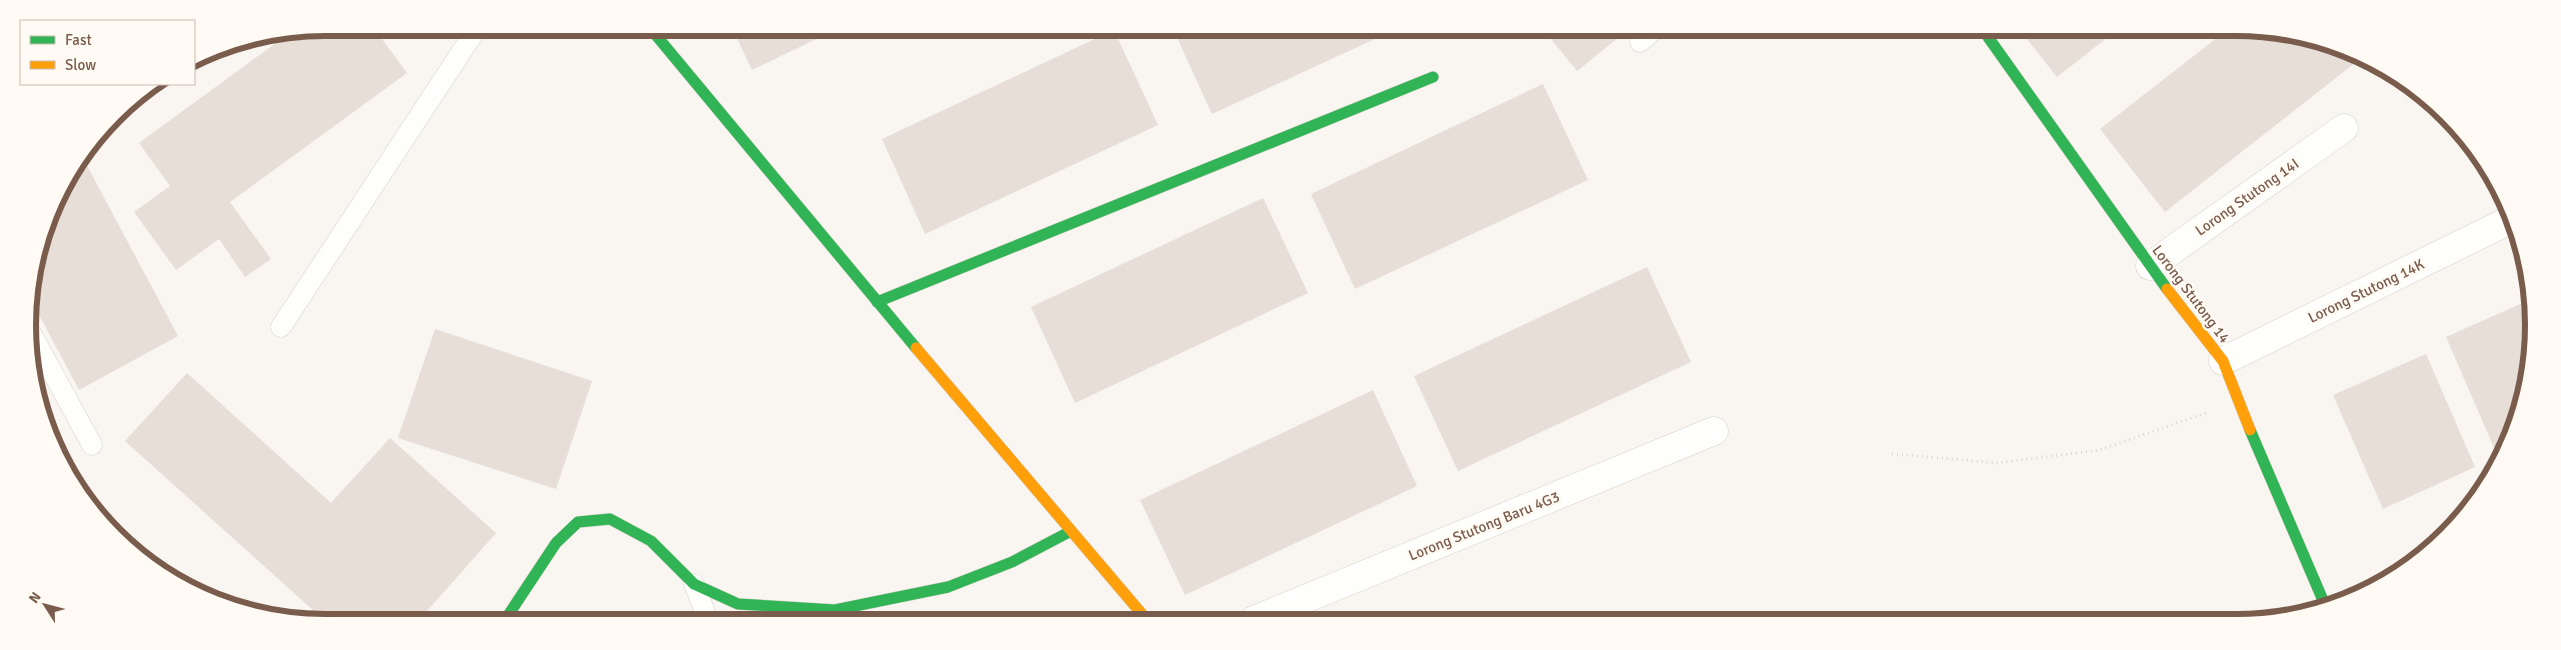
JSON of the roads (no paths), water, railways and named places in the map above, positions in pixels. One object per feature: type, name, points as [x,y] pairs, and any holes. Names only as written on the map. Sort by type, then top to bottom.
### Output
[{"type":"street","points":[[657,36],[877,302],[1142,614]]},
{"type":"street","name":"Lorong Stutong 14","points":[[1987,36],[2150,266],[2223,361],[2238,403],[2323,600]]},
{"type":"street","points":[[877,302],[1432,77]]},
{"type":"street","name":"Lorong Stutong 14I","points":[[2150,266],[2344,128]]},
{"type":"street","name":"Lorong Stutong 14K","points":[[2223,361],[2506,222]]},
{"type":"street","name":"Lorong Stutong Baru 4G3","points":[[1269,614],[1714,431]]},
{"type":"street","points":[[509,614],[556,543],[578,522],[610,519],[651,541],[694,584],[738,604],[835,610],[948,587],[1012,562],[1071,530]]},
{"type":"lane","points":[[281,327],[471,36]]},
{"type":"lane","points":[[37,344],[92,445]]},
{"type":"lane","points":[[694,584],[706,614]]}]
